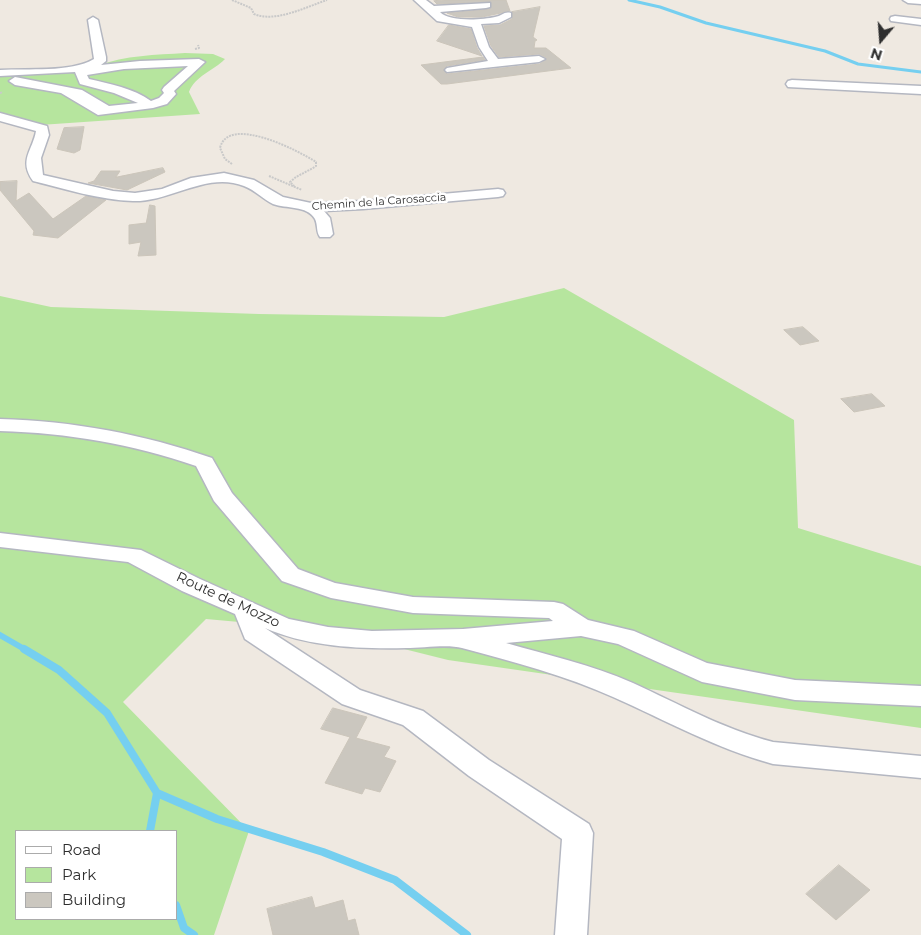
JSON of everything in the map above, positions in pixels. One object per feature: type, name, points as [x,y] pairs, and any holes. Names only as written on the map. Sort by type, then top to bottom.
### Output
[{"type":"street","points":[[419,0],[432,9],[440,19],[445,21],[499,20],[507,15]]},
{"type":"street","points":[[908,0],[921,1]]},
{"type":"street","points":[[432,9],[486,5]]},
{"type":"street","points":[[895,19],[921,22]]},
{"type":"street","points":[[0,74],[80,69],[96,64],[100,61],[100,57],[93,20]]},
{"type":"street","points":[[471,22],[476,24],[484,47],[495,63]]},
{"type":"street","points":[[451,70],[539,59]]},
{"type":"street","points":[[148,105],[138,98],[118,90],[84,80],[80,73],[93,69],[113,67],[167,68],[199,62],[168,90]]},
{"type":"street","points":[[113,67],[113,71],[120,79],[130,84],[168,90]]},
{"type":"street","points":[[0,79],[78,91],[108,111],[163,101],[170,94],[168,90]]},
{"type":"street","points":[[792,84],[834,84],[876,89],[921,90]]},
{"type":"street","points":[[2,99],[28,111]]},
{"type":"street","name":"Chemin de la Carosaccia","points":[[0,117],[42,129],[43,133],[35,151],[35,166],[36,175],[43,181],[122,197],[165,193],[208,178],[224,177],[248,183],[279,201],[311,207],[363,205],[498,193]]},
{"type":"street","points":[[311,207],[322,218],[325,234]]},
{"type":"street","points":[[0,425],[30,425],[121,438],[173,450],[205,462],[222,496],[290,575],[331,590],[413,605],[554,610],[580,627],[625,637],[702,672],[786,689],[921,696]]},
{"type":"street","name":"Route de Mozzo","points":[[0,540],[133,555],[191,585],[283,626],[328,636],[372,640],[463,638],[580,627]]},
{"type":"street","points":[[245,609],[254,633],[351,697],[413,718],[529,803],[578,833],[570,935]]},
{"type":"street","points":[[463,638],[494,649],[549,663],[602,681],[648,701],[716,735],[751,749],[773,754],[921,767]]},
{"type":"path","points":[[232,0],[245,4],[251,8],[254,14],[261,17],[276,16],[327,0]]},
{"type":"path","points":[[0,93],[2,99]]},
{"type":"path","points":[[238,166],[224,159],[220,147],[221,140],[237,134],[251,134],[316,162],[316,166],[312,170],[293,178],[290,182],[294,186]]},
{"type":"path","points":[[269,176],[302,190]]},
{"type":"green space","points":[[185,53],[213,54],[225,59],[195,82],[189,92],[200,114],[40,125],[0,115],[0,75],[98,66],[130,58]]},
{"type":"green space","points":[[564,288],[794,420],[798,528],[921,566],[921,728],[448,660],[328,630],[206,619],[123,702],[249,831],[214,935],[0,935],[0,296],[51,307],[259,314],[444,317]]},
{"type":"building","points":[[506,0],[510,11],[482,17],[458,17],[447,13],[490,9],[491,2],[437,4],[434,1]]},
{"type":"building","points":[[540,7],[533,37],[537,40],[535,41],[534,48],[546,48],[571,68],[441,84],[421,65],[483,57],[485,60],[447,66],[443,70],[447,74],[540,64],[547,58],[539,54],[499,57],[491,46],[484,26],[500,25],[512,19],[512,12]]},
{"type":"building","points":[[449,25],[471,29],[477,48],[482,56],[437,41]]},
{"type":"building","points":[[84,127],[80,150],[74,153],[57,149],[64,128]]},
{"type":"building","points":[[163,168],[165,172],[127,190],[88,183],[94,181],[101,171],[120,171],[116,177]]},
{"type":"building","points":[[17,181],[16,201],[29,193],[53,219],[86,196],[106,200],[58,238],[33,235],[34,231],[0,190],[0,182]]},
{"type":"building","points":[[150,205],[155,206],[156,255],[138,256],[141,242],[129,244],[129,225],[146,223]]},
{"type":"building","points":[[803,327],[819,341],[800,345],[784,330]]},
{"type":"building","points":[[872,394],[885,406],[854,412],[841,399]]},
{"type":"building","points":[[333,708],[367,717],[356,738],[390,747],[384,757],[396,761],[380,792],[365,788],[362,794],[325,783],[350,737],[321,729]]},
{"type":"building","points":[[839,865],[870,890],[836,920],[806,894]]},
{"type":"building","points":[[312,897],[315,908],[343,900],[348,921],[355,919],[359,935],[273,935],[267,909]]},
{"type":"waterway","points":[[629,0],[660,7],[706,23],[825,51],[858,64],[921,72]]},
{"type":"waterway","points":[[0,635],[26,650]]},
{"type":"waterway","points":[[24,649],[59,670],[107,713],[157,793]]},
{"type":"waterway","points":[[150,830],[157,793]]},
{"type":"waterway","points":[[157,793],[217,819],[323,852],[395,880],[467,935]]},
{"type":"waterway","points":[[178,911],[184,928],[194,935]]}]
